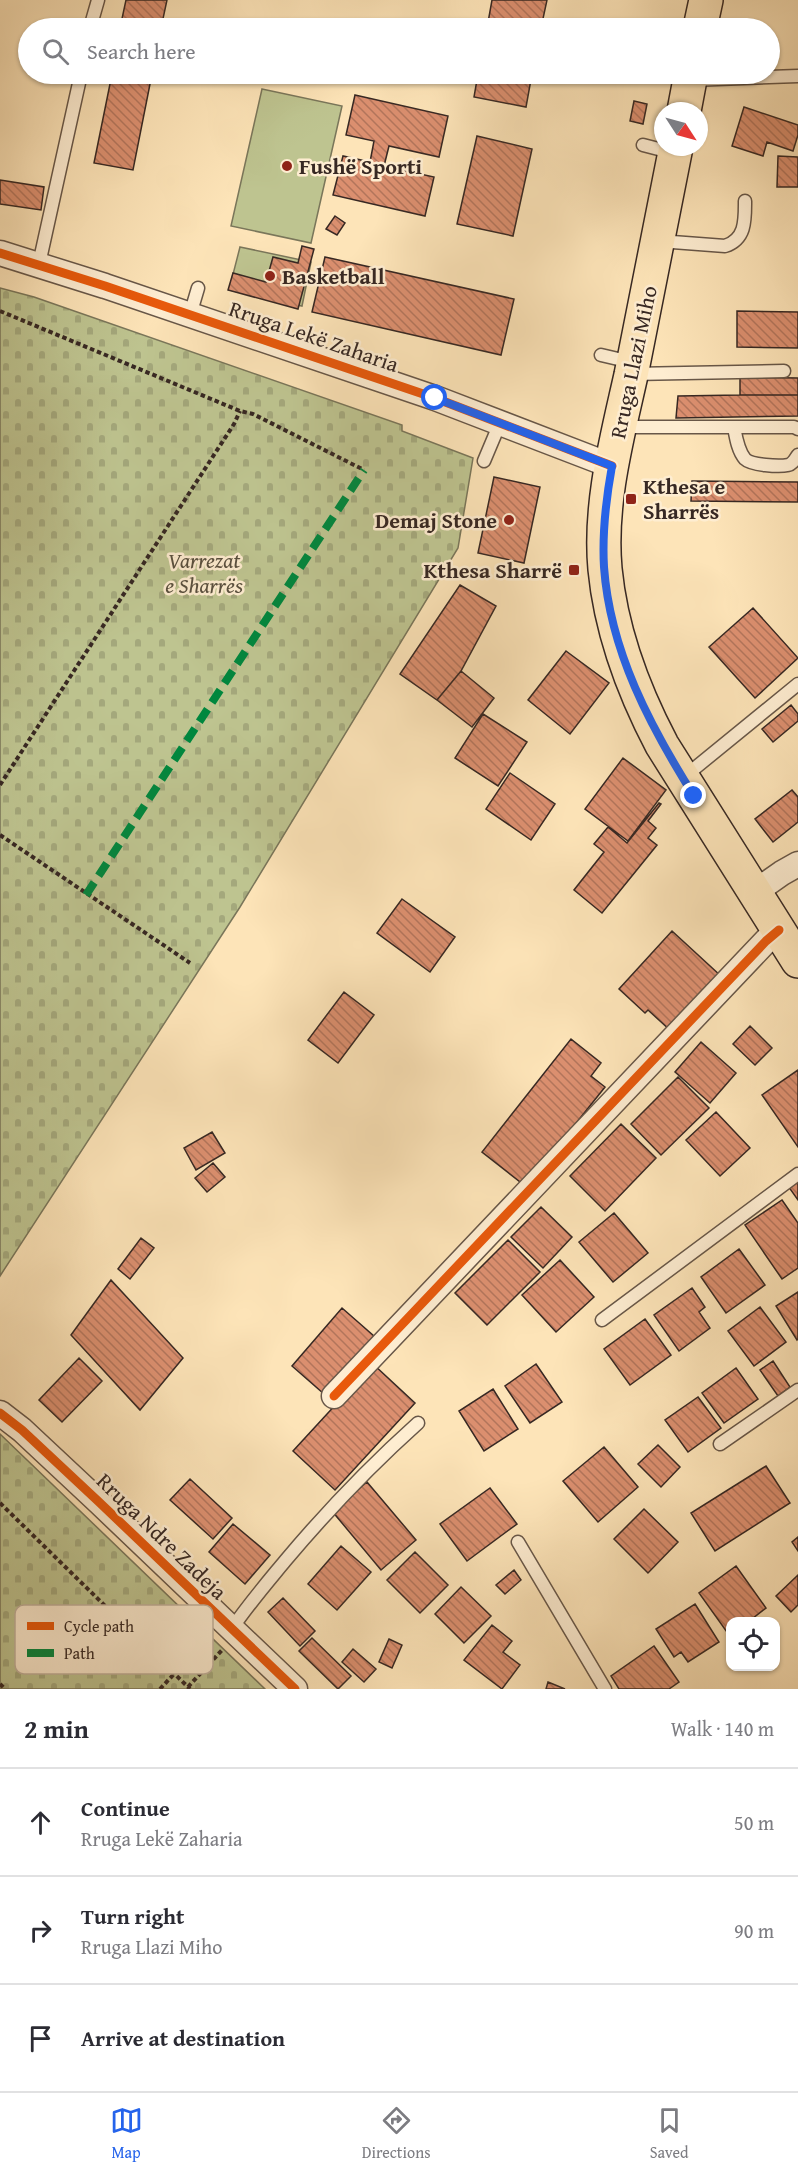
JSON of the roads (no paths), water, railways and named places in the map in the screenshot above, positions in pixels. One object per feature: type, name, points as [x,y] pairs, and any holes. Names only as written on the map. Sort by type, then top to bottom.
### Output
[{"type":"main road","points":[[702,18],[706,0]]},
{"type":"main road","name":"Rruga Llazi Miho","points":[[675,156],[612,466],[605,511],[604,567],[609,600],[616,632],[636,693],[662,745],[798,961]]},
{"type":"street","name":"Rruga Lekë Zaharia","points":[[0,253],[39,264],[424,395],[612,466]]},
{"type":"street","points":[[755,892],[798,864]]},
{"type":"street","points":[[334,1396],[779,930]]},
{"type":"street","name":"Rruga Ndre Zadeja","points":[[0,1413],[99,1502],[206,1605]]},
{"type":"street","name":"Rruga Ndre Zadeja","points":[[213,1612],[295,1689]]},
{"type":"lane","points":[[93,18],[98,0]]},
{"type":"lane","points":[[780,78],[798,76]]},
{"type":"lane","points":[[39,264],[79,84]]},
{"type":"lane","points":[[688,88],[725,84]]},
{"type":"lane","points":[[643,145],[654,147]]},
{"type":"lane","points":[[658,240],[726,246],[734,243],[742,231],[745,201]]},
{"type":"lane","points":[[190,315],[198,288]]},
{"type":"lane","points":[[601,355],[632,368],[784,371]]},
{"type":"lane","points":[[484,461],[500,423]]},
{"type":"lane","points":[[620,427],[794,427],[798,429]]},
{"type":"lane","points":[[734,427],[739,450],[746,461],[756,464],[788,465],[798,455]]},
{"type":"lane","points":[[683,778],[798,684]]},
{"type":"lane","points":[[602,1320],[798,1174]]},
{"type":"lane","points":[[720,1444],[798,1390]]},
{"type":"lane","points":[[234,1632],[244,1610],[327,1510],[418,1423]]},
{"type":"lane","points":[[518,1542],[605,1689]]},
{"type":"place","name":"Fushë Sporti","points":[[287,166]]},
{"type":"place","name":"Basketball","points":[[270,276]]},
{"type":"place","name":"Kthesa e Sharrës","points":[[631,499]]},
{"type":"place","name":"Demaj Stone","points":[[509,520]]},
{"type":"place","name":"Kthesa Sharrë","points":[[574,570]]},
{"type":"park label","name":"Varrezat e Sharrës","points":[[204,572]]}]
